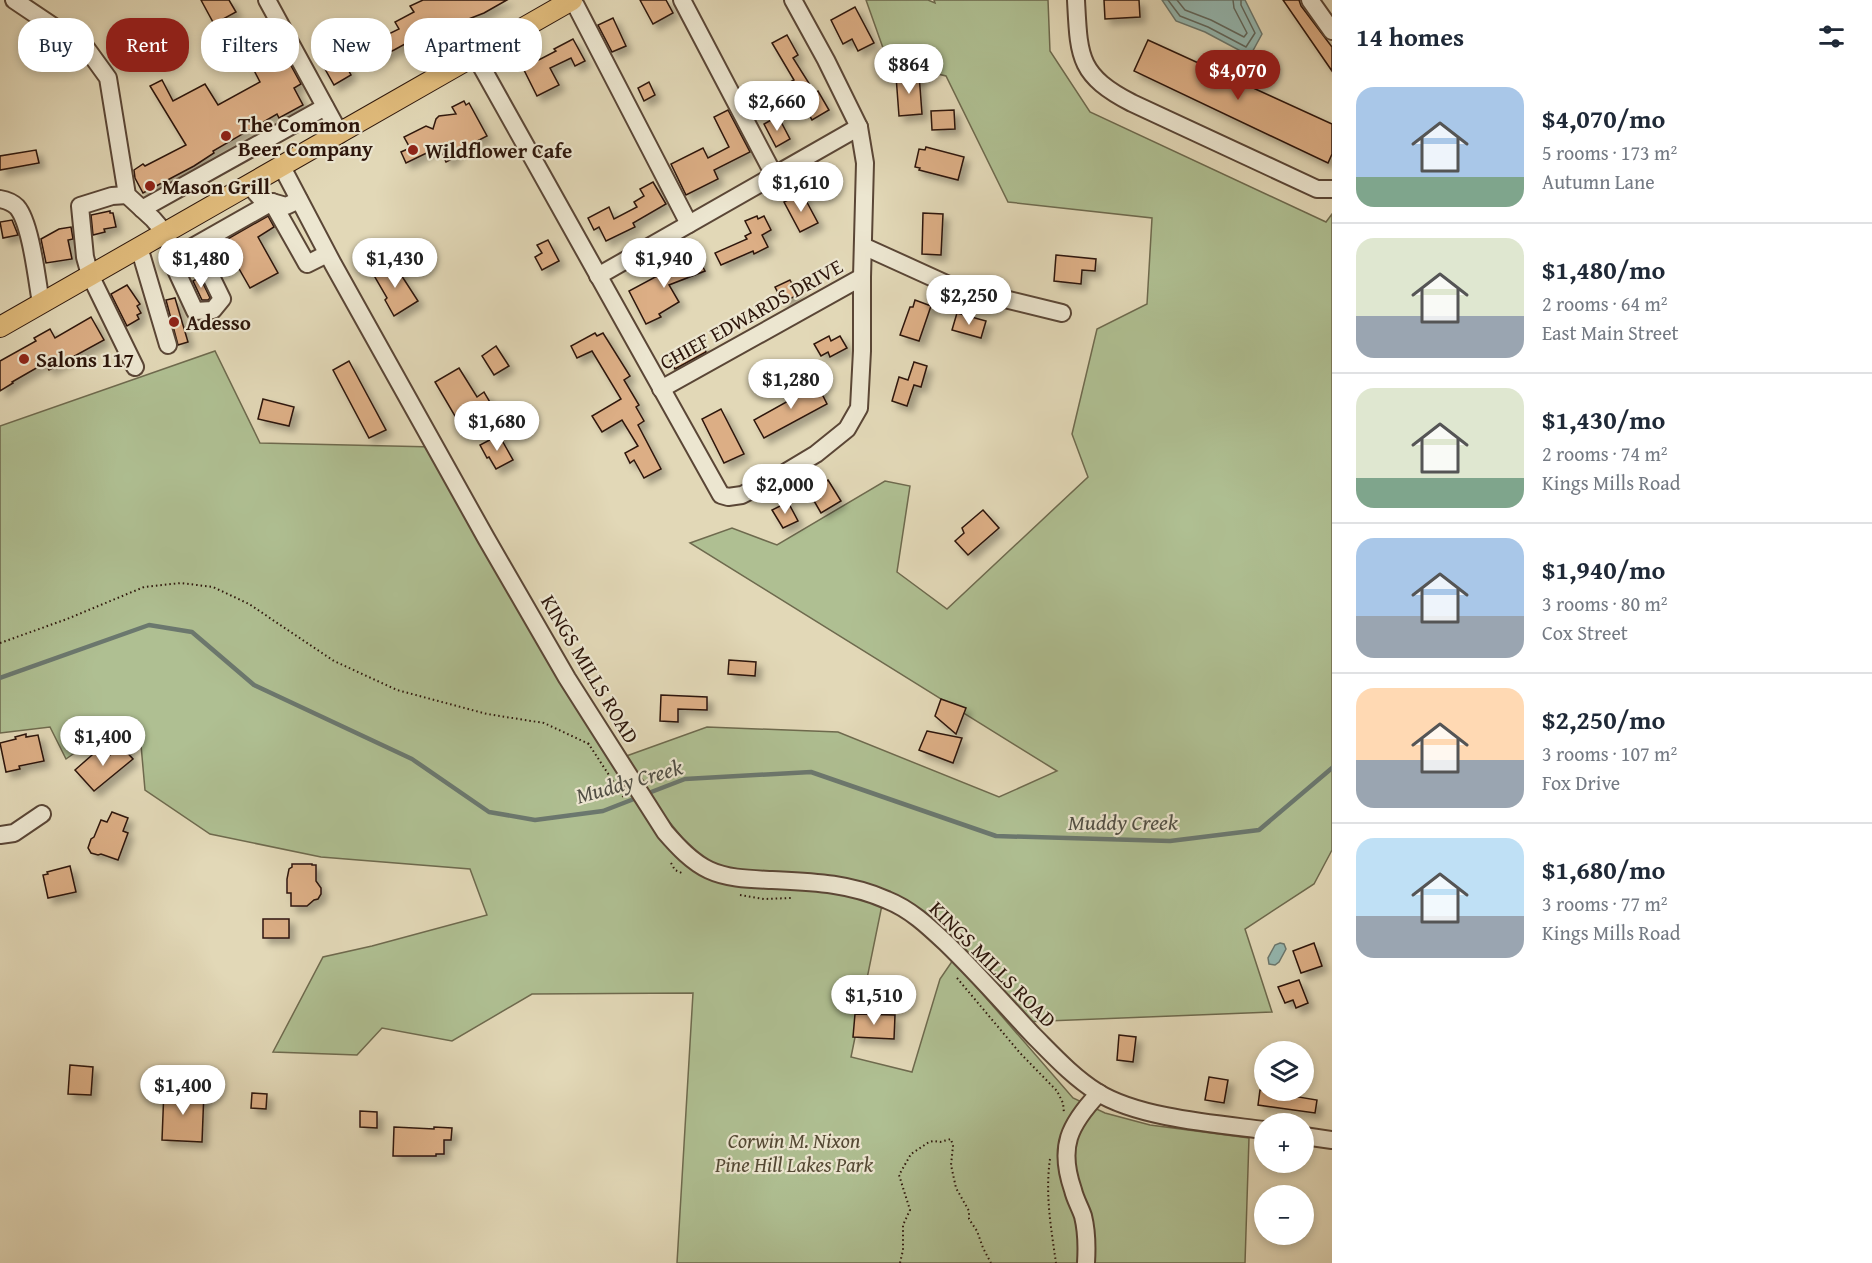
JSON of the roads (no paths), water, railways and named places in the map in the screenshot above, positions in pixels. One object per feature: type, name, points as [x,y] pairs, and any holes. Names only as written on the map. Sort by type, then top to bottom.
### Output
[{"type":"main road","points":[[540,18],[572,0]]},
{"type":"main road","points":[[0,327],[446,72]]},
{"type":"street","points":[[14,0],[87,49],[108,78],[127,195],[165,232],[171,248],[182,253],[272,202]]},
{"type":"street","points":[[267,0],[340,134]]},
{"type":"street","points":[[572,0],[689,224]]},
{"type":"street","points":[[682,0],[774,175]]},
{"type":"street","points":[[484,72],[721,495],[728,497],[742,495],[786,472],[832,443],[847,429],[859,408],[865,163],[859,127],[793,0]]},
{"type":"street","points":[[1076,0],[1080,52],[1089,71],[1104,87],[1132,103],[1317,189],[1332,189]]},
{"type":"street","points":[[1310,0],[1332,31]]},
{"type":"street","points":[[142,208],[325,106]]},
{"type":"street","points":[[598,276],[859,127]]},
{"type":"street","name":"KINGS MILLS ROAD","points":[[282,167],[327,254],[567,678],[610,762],[680,849],[710,871],[721,874],[751,879],[848,886],[892,902],[927,925],[958,954],[1074,1076],[1099,1093],[1116,1102],[1144,1110],[1196,1121],[1254,1129]]},
{"type":"street","points":[[249,185],[264,202],[286,206],[299,200]]},
{"type":"street","points":[[127,195],[112,196],[80,206],[85,257],[90,275],[135,367]]},
{"type":"street","points":[[4,200],[17,207],[26,223],[41,303]]},
{"type":"street","points":[[272,202],[307,264],[327,254]]},
{"type":"street","points":[[863,246],[951,286],[1062,313]]},
{"type":"street","points":[[139,247],[168,345]]},
{"type":"street","name":"CHIEF EDWARDS DRIVE","points":[[661,389],[862,277]]},
{"type":"street","points":[[0,835],[14,833],[42,814]]},
{"type":"street","points":[[1086,1263],[1087,1243],[1083,1216],[1072,1190],[1065,1160],[1071,1130],[1083,1110],[1099,1093]]},
{"type":"street","points":[[1314,1137],[1332,1140]]},
{"type":"water","points":[[1162,0],[1245,0],[1262,34],[1250,56],[1205,32],[1176,21]]},
{"type":"water","points":[[1284,944],[1286,949],[1279,962],[1275,965],[1269,964],[1268,958],[1275,945]]},
{"type":"waterway","name":"Muddy Creek","points":[[0,678],[149,625],[192,632],[254,685],[412,759],[489,812],[535,820],[603,811],[639,797]]},
{"type":"waterway","name":"Muddy Creek","points":[[646,794],[685,779],[811,772],[996,836],[1170,841],[1259,830],[1332,768]]},
{"type":"place","name":"The Common Beer Company","points":[[226,136]]},
{"type":"place","name":"Wildflower Cafe","points":[[413,150]]},
{"type":"place","name":"Mason Grill","points":[[150,186]]},
{"type":"place","name":"Adesso","points":[[174,322]]},
{"type":"place","name":"Salons 117","points":[[24,359]]},
{"type":"park label","name":"Corwin M. Nixon Pine Hill Lakes Park","points":[[794,1152]]}]
